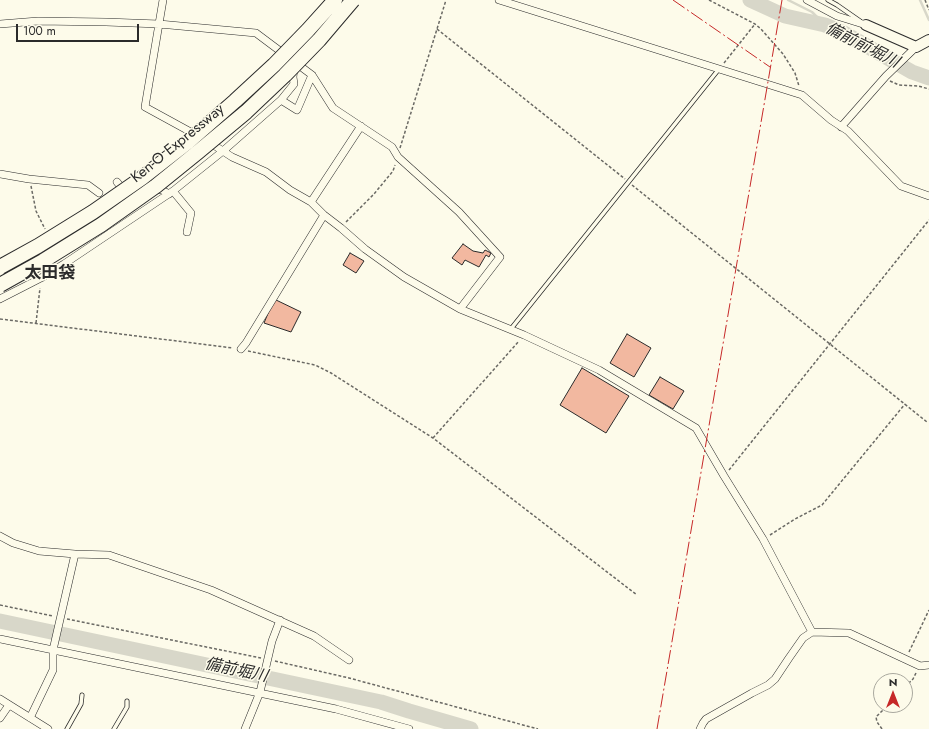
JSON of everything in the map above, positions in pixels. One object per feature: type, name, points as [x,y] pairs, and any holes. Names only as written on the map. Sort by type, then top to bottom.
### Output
[{"type":"highway","name":"Ken-O Expressway","points":[[0,267],[38,246],[93,212],[142,178],[188,142],[236,101],[308,30],[335,0]]},
{"type":"highway","name":"Ken-O Expressway","points":[[0,285],[43,261],[101,224],[156,186],[186,162],[246,112],[285,75],[319,40],[353,0]]},
{"type":"street","points":[[163,0],[145,107],[199,136],[232,157],[266,172],[290,190],[311,202],[324,215],[365,249],[404,277],[460,309],[524,335],[599,370],[696,428],[764,539],[812,632]]},
{"type":"street","points":[[499,0],[802,95],[831,120],[848,132],[901,186],[929,196]]},
{"type":"street","points":[[807,0],[837,16],[866,25],[916,47]]},
{"type":"street","points":[[0,24],[38,21],[159,24],[256,33],[312,75],[332,108],[392,147],[398,157],[460,212],[500,257],[460,309]]},
{"type":"street","points":[[841,127],[885,77],[916,47],[929,40]]},
{"type":"street","points":[[0,299],[41,278],[64,264],[171,193],[223,151],[281,100],[294,84],[292,77],[295,62]]},
{"type":"street","points":[[281,100],[296,110],[312,75]]},
{"type":"street","points":[[311,202],[361,126]]},
{"type":"street","points":[[0,174],[29,179],[88,185],[99,193]]},
{"type":"street","points":[[117,182],[122,187],[152,188],[171,193],[191,212],[187,232]]},
{"type":"street","points":[[241,349],[324,215]]},
{"type":"street","points":[[0,536],[39,551],[109,555],[211,590],[314,636],[349,660]]},
{"type":"street","points":[[30,718],[53,670],[53,650],[75,554]]},
{"type":"street","points":[[245,729],[260,692],[272,641],[280,620]]},
{"type":"street","points":[[700,729],[706,719],[775,680],[803,638],[812,632],[849,633],[920,666],[929,665]]},
{"type":"street","points":[[0,639],[336,708],[410,729]]},
{"type":"street","points":[[0,699],[46,728]]},
{"type":"street","points":[[0,718],[9,705]]},
{"type":"lane","points":[[828,0],[866,25]]},
{"type":"lane","points":[[510,330],[719,69]]},
{"type":"lane","points":[[67,729],[81,704],[82,695]]},
{"type":"lane","points":[[114,729],[127,707],[127,701]]},
{"type":"path","points":[[341,228],[374,194],[393,171],[446,0]]},
{"type":"path","points":[[710,0],[761,29],[783,54],[794,73],[802,95]]},
{"type":"path","points":[[925,0],[929,10]]},
{"type":"path","points":[[719,69],[754,24]]},
{"type":"path","points":[[437,28],[928,422]]},
{"type":"path","points":[[885,77],[899,85],[918,86],[929,89]]},
{"type":"path","points":[[29,179],[36,211],[48,234]]},
{"type":"path","points":[[724,476],[929,220]]},
{"type":"path","points":[[36,323],[41,278]]},
{"type":"path","points":[[0,319],[241,349],[315,365],[331,372],[433,438],[636,595]]},
{"type":"path","points":[[433,438],[524,335]]},
{"type":"path","points":[[764,539],[795,519],[822,505],[905,404]]},
{"type":"path","points":[[906,659],[929,610]]},
{"type":"path","points":[[913,679],[920,666]]},
{"type":"path","points":[[880,713],[876,717],[877,722],[882,729]]},
{"type":"building","points":[[463,244],[473,251],[483,253],[485,250],[491,253],[489,257],[486,255],[479,267],[465,260],[462,265],[452,258]]},
{"type":"building","points":[[350,253],[364,261],[356,273],[343,265]]},
{"type":"building","points":[[274,299],[301,312],[291,332],[264,323]]},
{"type":"building","points":[[627,334],[651,348],[634,377],[610,363]]},
{"type":"building","points":[[582,368],[629,396],[606,433],[560,405]]},
{"type":"building","points":[[660,377],[684,391],[673,409],[649,395]]},
{"type":"waterway","name":"備前前堀川","points":[[750,0],[785,16],[825,25],[844,33],[912,72],[929,78]]},
{"type":"waterway","points":[[788,0],[812,12],[825,25]]},
{"type":"waterway","points":[[920,0],[929,20]]},
{"type":"waterway","name":"備前堀川","points":[[0,621],[381,702],[471,729]]},
{"type":"power","points":[[673,0],[770,67]]},
{"type":"power","points":[[657,729],[782,0]]},
{"type":"district","name":"太田袋","points":[[50,274]]}]
